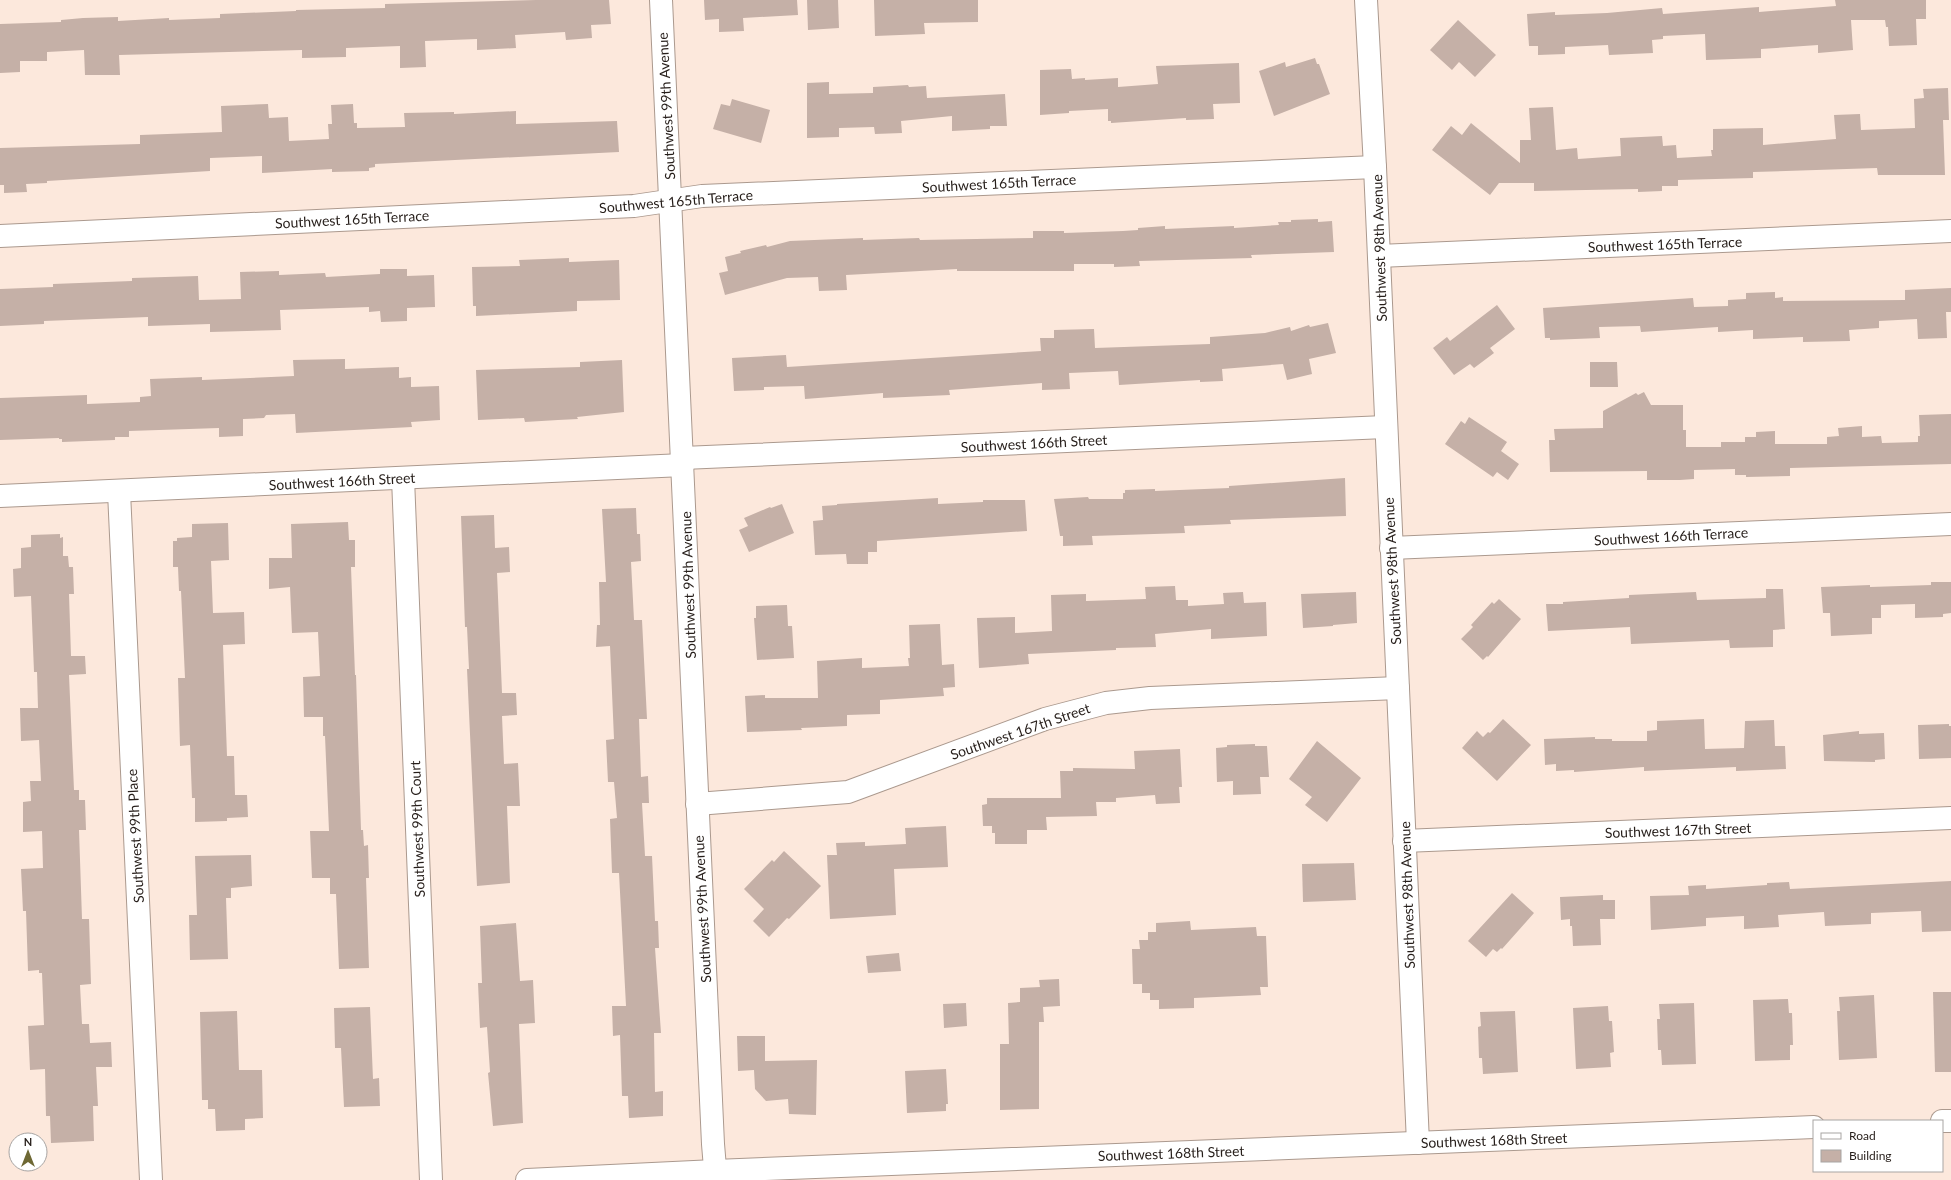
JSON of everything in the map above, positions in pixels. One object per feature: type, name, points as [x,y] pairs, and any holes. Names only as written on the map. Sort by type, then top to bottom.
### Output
[{"type":"street","name":"Southwest 99th Avenue","points":[[661,0],[683,461],[697,804],[716,1175]]},
{"type":"street","name":"Southwest 98th Avenue","points":[[1366,0],[1376,166],[1391,548],[1418,1143]]},
{"type":"street","name":"Southwest 165th Terrace","points":[[0,236],[634,206],[710,195],[1376,166]]},
{"type":"street","name":"Southwest 165th Terrace","points":[[1379,256],[1951,232]]},
{"type":"street","name":"Southwest 166th Street","points":[[0,496],[119,492],[403,478],[683,461],[1386,427]]},
{"type":"street","name":"Southwest 99th Court","points":[[403,478],[431,1180]]},
{"type":"street","name":"Southwest 99th Place","points":[[119,492],[151,1180]]},
{"type":"street","name":"Southwest 166th Terrace","points":[[1391,548],[1951,524]]},
{"type":"street","name":"Southwest 167th Street","points":[[697,804],[830,795],[848,792],[863,788],[1045,720],[1114,701],[1150,698],[1398,688]]},
{"type":"street","name":"Southwest 167th Street","points":[[1404,841],[1951,818]]},
{"type":"street","name":"Southwest 168th Street","points":[[527,1180],[716,1175],[1418,1143],[1813,1127]]},
{"type":"building","points":[[536,0],[609,0],[611,24],[591,25],[592,38],[566,40],[565,32],[515,35],[516,48],[477,50],[477,39],[425,41],[426,67],[400,68],[400,46],[346,48],[346,57],[302,58],[302,50],[119,55],[120,75],[85,75],[84,50],[47,52],[47,61],[20,61],[20,72],[0,73],[0,24],[61,22],[61,20],[83,18],[118,17],[118,21],[169,18],[169,20],[220,18],[220,14],[296,10],[385,8],[385,4]]},
{"type":"building","points":[[704,0],[797,0],[798,15],[743,18],[744,31],[719,32],[719,19],[705,20]]},
{"type":"building","points":[[807,0],[838,0],[839,28],[808,30]]},
{"type":"building","points":[[874,0],[978,0],[978,22],[924,23],[925,34],[875,36]]},
{"type":"building","points":[[1835,0],[1926,0],[1926,19],[1916,19],[1917,45],[1889,46],[1888,27],[1886,27],[1885,20],[1851,20],[1853,50],[1818,53],[1818,45],[1761,49],[1761,58],[1706,60],[1705,34],[1663,36],[1663,39],[1652,40],[1653,53],[1609,55],[1608,45],[1565,47],[1565,54],[1538,55],[1538,46],[1529,46],[1527,14],[1555,12],[1555,15],[1607,13],[1662,8],[1663,14],[1759,7],[1759,12],[1836,6]]},
{"type":"building","points":[[1458,20],[1496,55],[1475,77],[1459,62],[1452,70],[1430,50]]},
{"type":"building","points":[[1315,58],[1317,64],[1319,64],[1330,94],[1274,116],[1259,71],[1285,62],[1286,67]]},
{"type":"building","points":[[1239,63],[1240,103],[1213,104],[1214,119],[1186,120],[1186,118],[1111,123],[1111,121],[1108,121],[1108,109],[1069,111],[1069,113],[1040,115],[1040,70],[1071,69],[1072,79],[1085,78],[1085,80],[1118,78],[1118,87],[1158,84],[1156,66]]},
{"type":"building","points":[[829,82],[829,94],[873,93],[873,87],[908,85],[909,87],[926,86],[927,98],[1005,94],[1007,126],[990,126],[990,129],[952,131],[952,116],[901,121],[902,133],[875,134],[874,127],[839,128],[839,137],[807,138],[807,83]]},
{"type":"building","points":[[1948,88],[1949,120],[1943,120],[1945,175],[1878,175],[1877,168],[1753,172],[1753,178],[1678,180],[1678,186],[1662,186],[1662,191],[1638,192],[1638,189],[1534,191],[1534,183],[1499,183],[1490,195],[1432,150],[1451,126],[1462,135],[1471,123],[1520,163],[1520,140],[1531,140],[1529,108],[1553,107],[1556,150],[1577,148],[1578,159],[1621,156],[1620,138],[1662,136],[1663,146],[1676,145],[1677,158],[1712,156],[1711,150],[1713,150],[1713,129],[1763,128],[1763,145],[1836,139],[1834,115],[1860,114],[1861,130],[1915,128],[1914,99],[1924,98],[1923,89]]},
{"type":"building","points":[[732,99],[770,110],[761,143],[713,129],[721,104],[730,106]]},
{"type":"building","points":[[268,104],[269,118],[288,117],[289,141],[329,139],[328,124],[332,124],[331,105],[353,104],[354,123],[357,123],[357,128],[405,127],[404,113],[454,112],[454,114],[516,111],[516,124],[617,121],[619,152],[375,164],[375,167],[369,168],[369,171],[332,172],[332,169],[262,173],[262,156],[210,158],[210,171],[47,181],[47,183],[26,184],[27,192],[4,193],[4,185],[0,185],[0,148],[140,144],[140,135],[222,132],[221,106]]},
{"type":"building","points":[[1318,219],[1318,222],[1332,221],[1334,252],[1251,255],[1252,258],[1139,261],[1140,266],[1114,267],[1114,264],[1074,264],[1074,271],[957,271],[957,269],[846,275],[847,290],[819,291],[818,277],[787,278],[725,295],[719,273],[728,271],[725,257],[741,253],[740,251],[766,245],[767,247],[790,241],[863,238],[863,240],[919,238],[920,240],[1033,238],[1033,231],[1064,231],[1064,233],[1123,231],[1138,230],[1138,228],[1165,226],[1165,229],[1234,226],[1234,228],[1279,225],[1278,222],[1291,222],[1291,220]]},
{"type":"building","points":[[569,258],[569,262],[619,260],[620,300],[577,301],[577,311],[476,316],[476,306],[473,306],[472,267],[520,266],[519,260]]},
{"type":"building","points":[[380,269],[407,269],[407,276],[434,275],[435,307],[407,308],[407,321],[381,322],[380,311],[369,312],[369,307],[280,310],[281,330],[210,332],[210,324],[148,326],[148,317],[44,321],[44,324],[0,326],[0,289],[53,287],[53,284],[132,281],[132,278],[198,276],[199,300],[241,299],[240,272],[279,271],[279,275],[325,273],[326,277],[380,274]]},
{"type":"building","points":[[1951,288],[1951,312],[1946,312],[1947,338],[1918,339],[1917,319],[1879,321],[1879,328],[1849,330],[1850,341],[1803,342],[1803,337],[1753,339],[1753,330],[1718,332],[1718,327],[1641,332],[1640,326],[1599,327],[1600,338],[1550,340],[1550,338],[1545,338],[1543,308],[1693,298],[1694,307],[1728,306],[1728,300],[1746,299],[1746,293],[1775,292],[1775,298],[1783,297],[1783,301],[1905,300],[1905,290]]},
{"type":"building","points":[[1497,305],[1515,329],[1490,348],[1494,353],[1474,368],[1470,364],[1454,375],[1433,348],[1447,337],[1450,341]]},
{"type":"building","points":[[1328,323],[1336,353],[1309,359],[1312,374],[1287,380],[1283,364],[1222,369],[1223,381],[1200,382],[1200,380],[1119,385],[1118,371],[1069,373],[1070,389],[1042,390],[1042,383],[949,390],[950,395],[883,398],[883,393],[805,399],[804,386],[764,387],[764,390],[734,391],[732,358],[786,355],[787,367],[1041,351],[1040,338],[1054,338],[1054,330],[1094,329],[1095,348],[1210,344],[1210,337],[1265,333],[1290,327],[1291,331],[1309,325],[1310,327]]},
{"type":"building","points":[[345,359],[345,369],[399,367],[399,378],[411,377],[411,387],[439,386],[440,420],[411,422],[412,427],[296,433],[295,414],[266,415],[264,418],[243,419],[243,436],[219,437],[219,428],[129,431],[129,437],[115,437],[115,440],[62,442],[62,439],[59,438],[0,440],[0,398],[87,395],[87,404],[140,402],[140,397],[151,396],[150,379],[202,377],[202,380],[294,376],[293,360]]},
{"type":"building","points":[[622,360],[624,412],[577,417],[578,419],[525,422],[524,418],[478,420],[476,370],[580,367],[580,362]]},
{"type":"building","points":[[1590,362],[1617,362],[1618,387],[1590,387]]},
{"type":"building","points":[[1644,392],[1651,405],[1683,405],[1683,430],[1686,430],[1686,447],[1721,447],[1721,442],[1745,442],[1745,437],[1756,437],[1756,432],[1775,431],[1775,444],[1827,444],[1827,437],[1839,436],[1838,428],[1862,426],[1862,437],[1881,436],[1882,443],[1918,442],[1918,436],[1920,436],[1919,415],[1951,414],[1951,464],[1790,468],[1790,476],[1746,477],[1746,475],[1735,475],[1735,469],[1694,470],[1694,479],[1680,480],[1647,480],[1647,471],[1550,472],[1549,440],[1555,440],[1554,429],[1603,428],[1603,411],[1636,393],[1638,395]]},
{"type":"building","points":[[1469,417],[1507,442],[1501,451],[1519,464],[1508,480],[1497,472],[1493,477],[1445,444],[1461,421],[1465,424]]},
{"type":"building","points":[[1345,478],[1346,516],[1230,520],[1231,524],[1184,526],[1185,533],[1092,536],[1093,545],[1063,546],[1063,536],[1060,536],[1054,499],[1088,497],[1089,499],[1123,499],[1123,493],[1125,493],[1125,490],[1155,489],[1155,491],[1229,488],[1229,486]]},
{"type":"building","points":[[938,498],[938,504],[983,502],[983,500],[1025,500],[1027,531],[877,541],[877,552],[868,552],[868,564],[847,564],[846,554],[815,555],[813,521],[823,520],[822,506]]},
{"type":"building","points":[[782,504],[794,533],[749,552],[739,530],[748,526],[744,518],[770,507],[771,508]]},
{"type":"building","points":[[636,508],[637,534],[640,534],[641,561],[631,562],[634,620],[642,620],[647,719],[639,719],[641,777],[648,776],[649,803],[642,803],[645,856],[652,856],[655,921],[658,921],[659,948],[655,948],[661,1033],[654,1033],[655,1092],[663,1091],[663,1116],[629,1118],[628,1096],[622,1096],[620,1035],[613,1036],[612,1006],[626,1006],[619,873],[612,873],[610,819],[617,818],[614,782],[608,782],[606,740],[614,739],[610,646],[596,647],[597,625],[600,625],[599,582],[606,582],[602,509]]},
{"type":"building","points":[[494,515],[495,548],[509,547],[510,572],[497,573],[502,693],[516,693],[517,715],[502,716],[504,764],[518,763],[520,806],[507,806],[510,883],[477,886],[467,669],[469,669],[467,627],[465,627],[461,516]]},
{"type":"building","points":[[348,522],[349,540],[355,540],[355,567],[351,567],[361,830],[363,830],[364,846],[368,845],[369,878],[366,878],[369,968],[339,969],[336,894],[330,894],[330,878],[312,878],[310,831],[329,831],[323,717],[304,717],[303,677],[320,676],[318,632],[292,633],[290,587],[269,589],[269,558],[292,558],[291,524]]},
{"type":"building","points":[[228,523],[229,560],[211,561],[213,613],[244,612],[245,644],[223,645],[227,756],[234,756],[235,795],[247,795],[248,817],[227,818],[227,821],[195,822],[195,798],[192,798],[190,745],[180,746],[178,678],[185,678],[181,591],[179,591],[178,567],[173,567],[173,541],[177,541],[177,538],[192,537],[192,524]]},
{"type":"building","points":[[60,534],[60,538],[63,537],[63,556],[68,556],[69,567],[73,567],[74,594],[69,594],[71,656],[85,656],[86,674],[69,675],[74,790],[79,790],[79,800],[85,800],[86,830],[79,830],[82,919],[89,919],[91,984],[80,985],[82,1024],[89,1024],[90,1043],[111,1042],[112,1067],[96,1067],[98,1106],[93,1106],[94,1141],[51,1143],[50,1116],[46,1116],[45,1069],[30,1070],[28,1026],[44,1025],[42,973],[39,973],[39,970],[28,971],[26,911],[23,911],[21,869],[43,868],[42,831],[23,832],[23,802],[31,801],[30,781],[41,781],[39,740],[21,741],[20,708],[38,708],[37,672],[34,672],[31,596],[14,597],[13,569],[21,568],[21,548],[31,547],[31,535]]},
{"type":"building","points":[[1931,582],[1951,582],[1951,613],[1943,614],[1943,617],[1915,618],[1915,604],[1881,605],[1881,618],[1872,618],[1872,634],[1831,636],[1830,613],[1823,613],[1821,587],[1931,585]]},
{"type":"building","points":[[1175,586],[1176,600],[1188,600],[1188,606],[1224,604],[1223,593],[1243,592],[1244,603],[1266,602],[1267,636],[1211,639],[1211,629],[1155,634],[1156,647],[1028,654],[1029,664],[979,668],[977,618],[1015,617],[1015,633],[1052,631],[1051,595],[1086,594],[1086,601],[1146,599],[1145,587]]},
{"type":"building","points":[[1766,589],[1783,589],[1785,629],[1773,630],[1773,647],[1730,648],[1729,640],[1631,644],[1630,627],[1548,631],[1546,604],[1563,604],[1563,602],[1629,598],[1629,595],[1696,592],[1697,600],[1766,598]]},
{"type":"building","points":[[1356,592],[1357,623],[1303,628],[1301,594]]},
{"type":"building","points":[[1499,599],[1521,619],[1488,657],[1487,656],[1483,660],[1461,639],[1473,627],[1471,625],[1492,602],[1494,604]]},
{"type":"building","points":[[787,605],[788,626],[792,626],[794,658],[757,660],[754,618],[756,618],[756,606]]},
{"type":"building","points":[[940,624],[942,665],[954,664],[955,687],[943,688],[944,696],[880,700],[880,714],[847,715],[847,726],[801,728],[802,730],[747,732],[745,696],[765,695],[765,698],[818,698],[817,661],[862,658],[862,668],[909,666],[909,625]]},
{"type":"building","points":[[1503,719],[1531,745],[1497,781],[1462,748],[1477,731],[1483,737],[1488,732],[1490,733]]},
{"type":"building","points":[[1704,719],[1705,749],[1744,748],[1745,721],[1774,720],[1775,746],[1785,746],[1786,769],[1736,771],[1736,767],[1644,771],[1644,767],[1574,772],[1574,770],[1556,771],[1556,764],[1545,765],[1544,739],[1595,737],[1595,739],[1612,739],[1612,741],[1647,741],[1647,731],[1657,730],[1657,721]]},
{"type":"building","points":[[1949,724],[1949,726],[1951,726],[1951,758],[1919,759],[1918,725]]},
{"type":"building","points":[[1859,731],[1859,734],[1884,733],[1885,759],[1875,760],[1875,762],[1824,761],[1823,735]]},
{"type":"building","points":[[1317,741],[1361,778],[1327,822],[1305,805],[1312,797],[1289,779]]},
{"type":"building","points":[[1255,744],[1255,746],[1267,746],[1269,777],[1260,777],[1261,794],[1233,795],[1233,781],[1217,782],[1216,748],[1227,747],[1227,745]]},
{"type":"building","points":[[1180,749],[1182,787],[1179,787],[1180,803],[1156,804],[1155,795],[1116,798],[1116,802],[1096,802],[1097,816],[1046,817],[1047,830],[1027,830],[1027,844],[995,844],[995,833],[992,833],[992,826],[983,826],[982,805],[987,804],[987,798],[1061,798],[1060,771],[1073,771],[1073,768],[1135,769],[1134,751]]},
{"type":"building","points":[[946,826],[948,867],[894,869],[896,915],[830,919],[827,855],[837,855],[836,843],[865,842],[865,846],[906,844],[905,828]]},
{"type":"building","points":[[784,851],[821,886],[769,937],[753,921],[764,909],[744,889],[772,860],[774,862]]},
{"type":"building","points":[[251,855],[252,886],[231,888],[231,898],[226,898],[228,959],[190,960],[189,915],[197,915],[195,856]]},
{"type":"building","points":[[1354,863],[1356,900],[1303,902],[1302,864]]},
{"type":"building","points":[[1951,881],[1951,931],[1922,932],[1921,911],[1871,913],[1871,924],[1825,926],[1824,912],[1778,915],[1779,927],[1744,929],[1744,916],[1706,918],[1706,926],[1651,930],[1650,896],[1689,895],[1688,886],[1706,885],[1706,889],[1789,882],[1790,889]]},
{"type":"building","points":[[1512,893],[1534,913],[1502,949],[1501,948],[1497,952],[1493,949],[1486,957],[1468,941]]},
{"type":"building","points":[[1603,895],[1603,900],[1615,900],[1615,919],[1600,919],[1601,945],[1573,946],[1572,926],[1570,926],[1570,919],[1561,920],[1560,897]]},
{"type":"building","points":[[1190,921],[1191,930],[1256,927],[1257,936],[1266,936],[1268,987],[1260,987],[1261,995],[1194,998],[1194,1008],[1159,1009],[1159,1000],[1150,1000],[1150,993],[1142,993],[1142,984],[1133,984],[1132,949],[1140,949],[1139,940],[1148,940],[1148,932],[1156,932],[1156,923]]},
{"type":"building","points":[[516,923],[520,981],[533,980],[535,1023],[519,1024],[523,1123],[493,1126],[488,1073],[490,1072],[487,1027],[480,1028],[478,983],[482,983],[480,926]]},
{"type":"building","points":[[899,953],[901,971],[868,973],[866,956]]},
{"type":"building","points":[[1059,979],[1060,1006],[1043,1007],[1044,1022],[1039,1022],[1039,1109],[1000,1110],[1000,1044],[1009,1044],[1008,1003],[1020,1002],[1020,988],[1040,987],[1039,980]]},
{"type":"building","points":[[1933,992],[1951,992],[1951,1072],[1935,1072]]},
{"type":"building","points":[[1874,995],[1877,1058],[1839,1060],[1837,1011],[1840,1011],[1839,997]]},
{"type":"building","points":[[1788,999],[1789,1013],[1792,1013],[1793,1045],[1790,1045],[1790,1060],[1755,1061],[1753,1000]]},
{"type":"building","points":[[966,1003],[967,1026],[944,1028],[943,1004]]},
{"type":"building","points":[[1694,1003],[1696,1064],[1662,1065],[1661,1050],[1658,1050],[1657,1019],[1660,1019],[1659,1004]]},
{"type":"building","points":[[1608,1006],[1609,1021],[1612,1021],[1614,1052],[1610,1053],[1611,1067],[1576,1069],[1573,1008]]},
{"type":"building","points":[[370,1007],[373,1079],[379,1078],[380,1106],[344,1107],[341,1048],[335,1048],[334,1008]]},
{"type":"building","points":[[237,1011],[239,1070],[262,1070],[263,1118],[245,1119],[245,1130],[216,1131],[215,1109],[208,1109],[208,1100],[202,1100],[200,1012]]},
{"type":"building","points":[[1515,1011],[1518,1072],[1483,1074],[1482,1058],[1479,1058],[1478,1027],[1481,1026],[1480,1012]]},
{"type":"building","points":[[737,1036],[765,1036],[765,1061],[817,1060],[816,1115],[789,1114],[788,1099],[766,1101],[755,1089],[754,1070],[738,1071]]},
{"type":"building","points":[[946,1069],[948,1104],[946,1104],[946,1111],[907,1113],[905,1071]]}]
